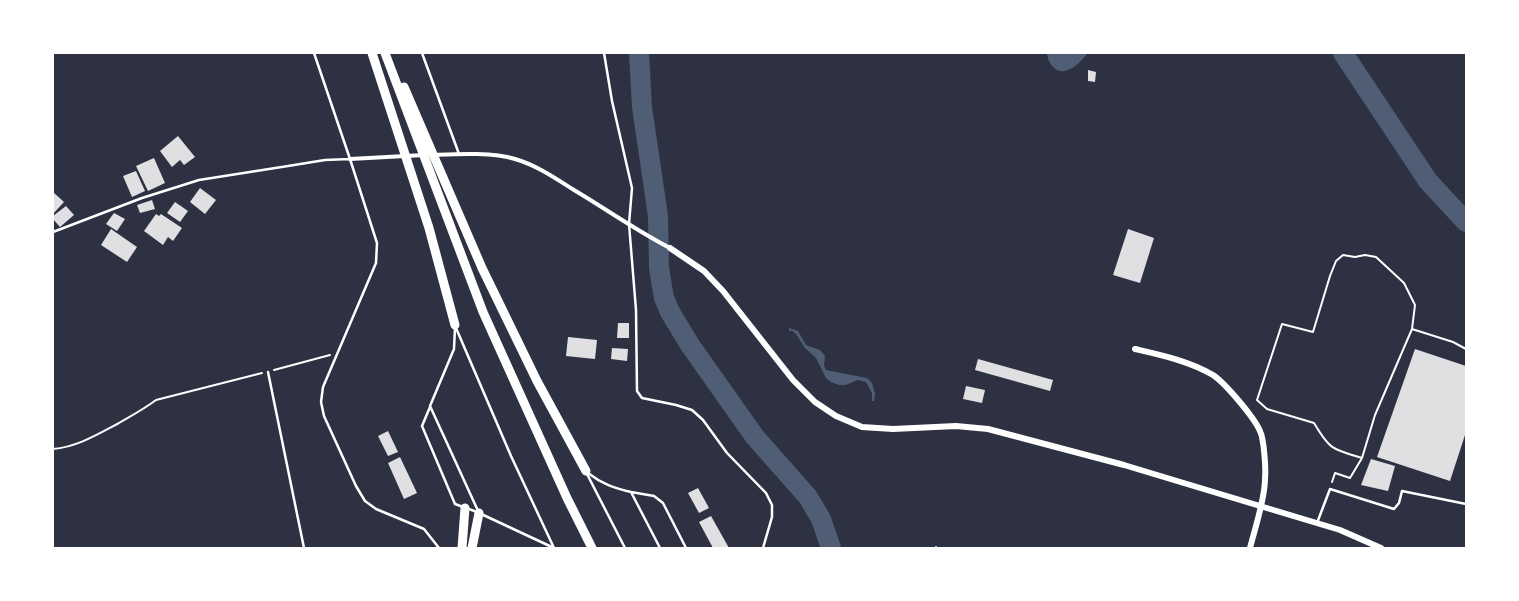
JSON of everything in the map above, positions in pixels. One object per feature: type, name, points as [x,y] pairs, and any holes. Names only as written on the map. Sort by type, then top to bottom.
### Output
[{"type":"highway","points":[[372,53],[429,228],[455,325]]},
{"type":"highway","points":[[387,53],[406,101],[430,173],[483,312],[567,498],[592,548]]},
{"type":"highway","points":[[406,101],[440,170],[482,268],[510,326],[586,471]]},
{"type":"highway","points":[[462,548],[465,508]]},
{"type":"highway","points":[[472,548],[479,513]]},
{"type":"street","points":[[350,159],[459,154],[498,156],[515,159],[535,167],[645,235],[670,248],[704,271],[722,291],[793,380],[815,402],[836,416],[862,427],[893,429],[956,426],[988,429],[1124,465],[1317,523],[1340,530],[1381,548]]},
{"type":"street","points":[[1135,349],[1163,356],[1200,369],[1214,376],[1240,402],[1260,431],[1265,464],[1265,481],[1250,548]]},
{"type":"lane","points":[[314,53],[377,243],[376,263],[323,387],[321,402],[324,416],[356,486],[365,501],[376,509],[424,529],[439,548]]},
{"type":"lane","points":[[422,53],[459,154]]},
{"type":"lane","points":[[604,53],[612,101],[632,188],[629,224],[636,310],[637,391],[642,398],[692,410],[703,420],[727,453],[766,493],[772,505],[772,517],[763,548]]},
{"type":"lane","points":[[53,232],[142,198],[199,180],[325,160],[350,159]]},
{"type":"lane","points":[[455,325],[454,349],[422,426],[455,504],[479,513],[555,548]]},
{"type":"lane","points":[[455,325],[511,456],[555,548]]},
{"type":"lane","points":[[268,372],[304,548]]},
{"type":"lane","points":[[430,406],[479,513]]},
{"type":"lane","points":[[586,471],[600,482],[614,488],[654,496],[663,503],[686,548]]},
{"type":"lane","points":[[586,471],[624,548]]},
{"type":"lane","points":[[1317,523],[1330,489],[1394,508],[1399,503],[1402,491],[1466,504]]},
{"type":"lane","points":[[631,492],[660,548]]},
{"type":"path","points":[[1330,489],[1335,474],[1350,478],[1362,458],[1375,415],[1412,329],[1415,305],[1404,283],[1376,257],[1365,255],[1356,257],[1343,255],[1336,262],[1330,276],[1312,332],[1282,324],[1257,400],[1267,409],[1314,423],[1325,441],[1336,450],[1362,458]]},
{"type":"path","points":[[1412,329],[1454,342],[1466,349]]},
{"type":"path","points":[[53,449],[93,438],[144,409],[156,400],[338,353]]},
{"type":"water","points":[[1047,53],[1088,53],[1071,69],[1060,71],[1053,68]]},
{"type":"water","points":[[789,328],[798,331],[806,345],[820,350],[825,356],[824,366],[826,370],[867,378],[872,383],[875,394],[874,401],[872,401],[872,393],[866,382],[858,380],[846,385],[839,385],[826,378],[816,358],[805,348],[796,334],[789,331]]},
{"type":"building","points":[[1088,70],[1096,72],[1095,82],[1088,81]]},
{"type":"building","points":[[178,136],[195,157],[184,165],[180,160],[172,167],[160,151]]},
{"type":"building","points":[[154,158],[165,183],[148,191],[136,166]]},
{"type":"building","points":[[136,171],[145,191],[132,197],[123,176]]},
{"type":"building","points":[[200,188],[216,200],[205,214],[190,202]]},
{"type":"building","points":[[53,192],[64,202],[53,214]]},
{"type":"building","points":[[152,200],[155,209],[140,213],[137,205]]},
{"type":"building","points":[[175,202],[188,211],[180,222],[167,213]]},
{"type":"building","points":[[66,206],[74,215],[60,227],[53,219],[53,216]]},
{"type":"building","points":[[114,213],[125,219],[117,231],[106,224]]},
{"type":"building","points":[[156,214],[159,216],[161,214],[182,228],[173,241],[168,237],[163,245],[144,231]]},
{"type":"building","points":[[111,229],[137,247],[127,262],[101,245]]},
{"type":"building","points":[[1128,229],[1154,238],[1140,283],[1113,275]]},
{"type":"building","points":[[618,323],[629,323],[629,338],[617,338]]},
{"type":"building","points":[[568,337],[597,340],[595,359],[566,356]]},
{"type":"building","points":[[612,348],[628,349],[627,361],[611,359]]},
{"type":"building","points":[[1415,349],[1466,366],[1466,432],[1450,481],[1377,457]]},
{"type":"building","points":[[978,359],[1053,380],[1050,391],[975,370]]},
{"type":"building","points":[[966,386],[985,390],[982,403],[963,399]]},
{"type":"building","points":[[388,431],[398,452],[388,456],[378,436]]},
{"type":"building","points":[[400,457],[417,493],[404,499],[388,463]]},
{"type":"building","points":[[1371,459],[1395,466],[1388,491],[1361,485]]},
{"type":"building","points":[[698,488],[709,508],[699,513],[688,493]]},
{"type":"building","points":[[711,516],[729,548],[713,548],[699,522]]},
{"type":"waterway","points":[[639,53],[642,107],[658,216],[659,268],[664,298],[670,312],[690,345],[755,437],[808,497],[821,519],[831,548]]},
{"type":"waterway","points":[[1343,53],[1428,181],[1466,222]]}]
